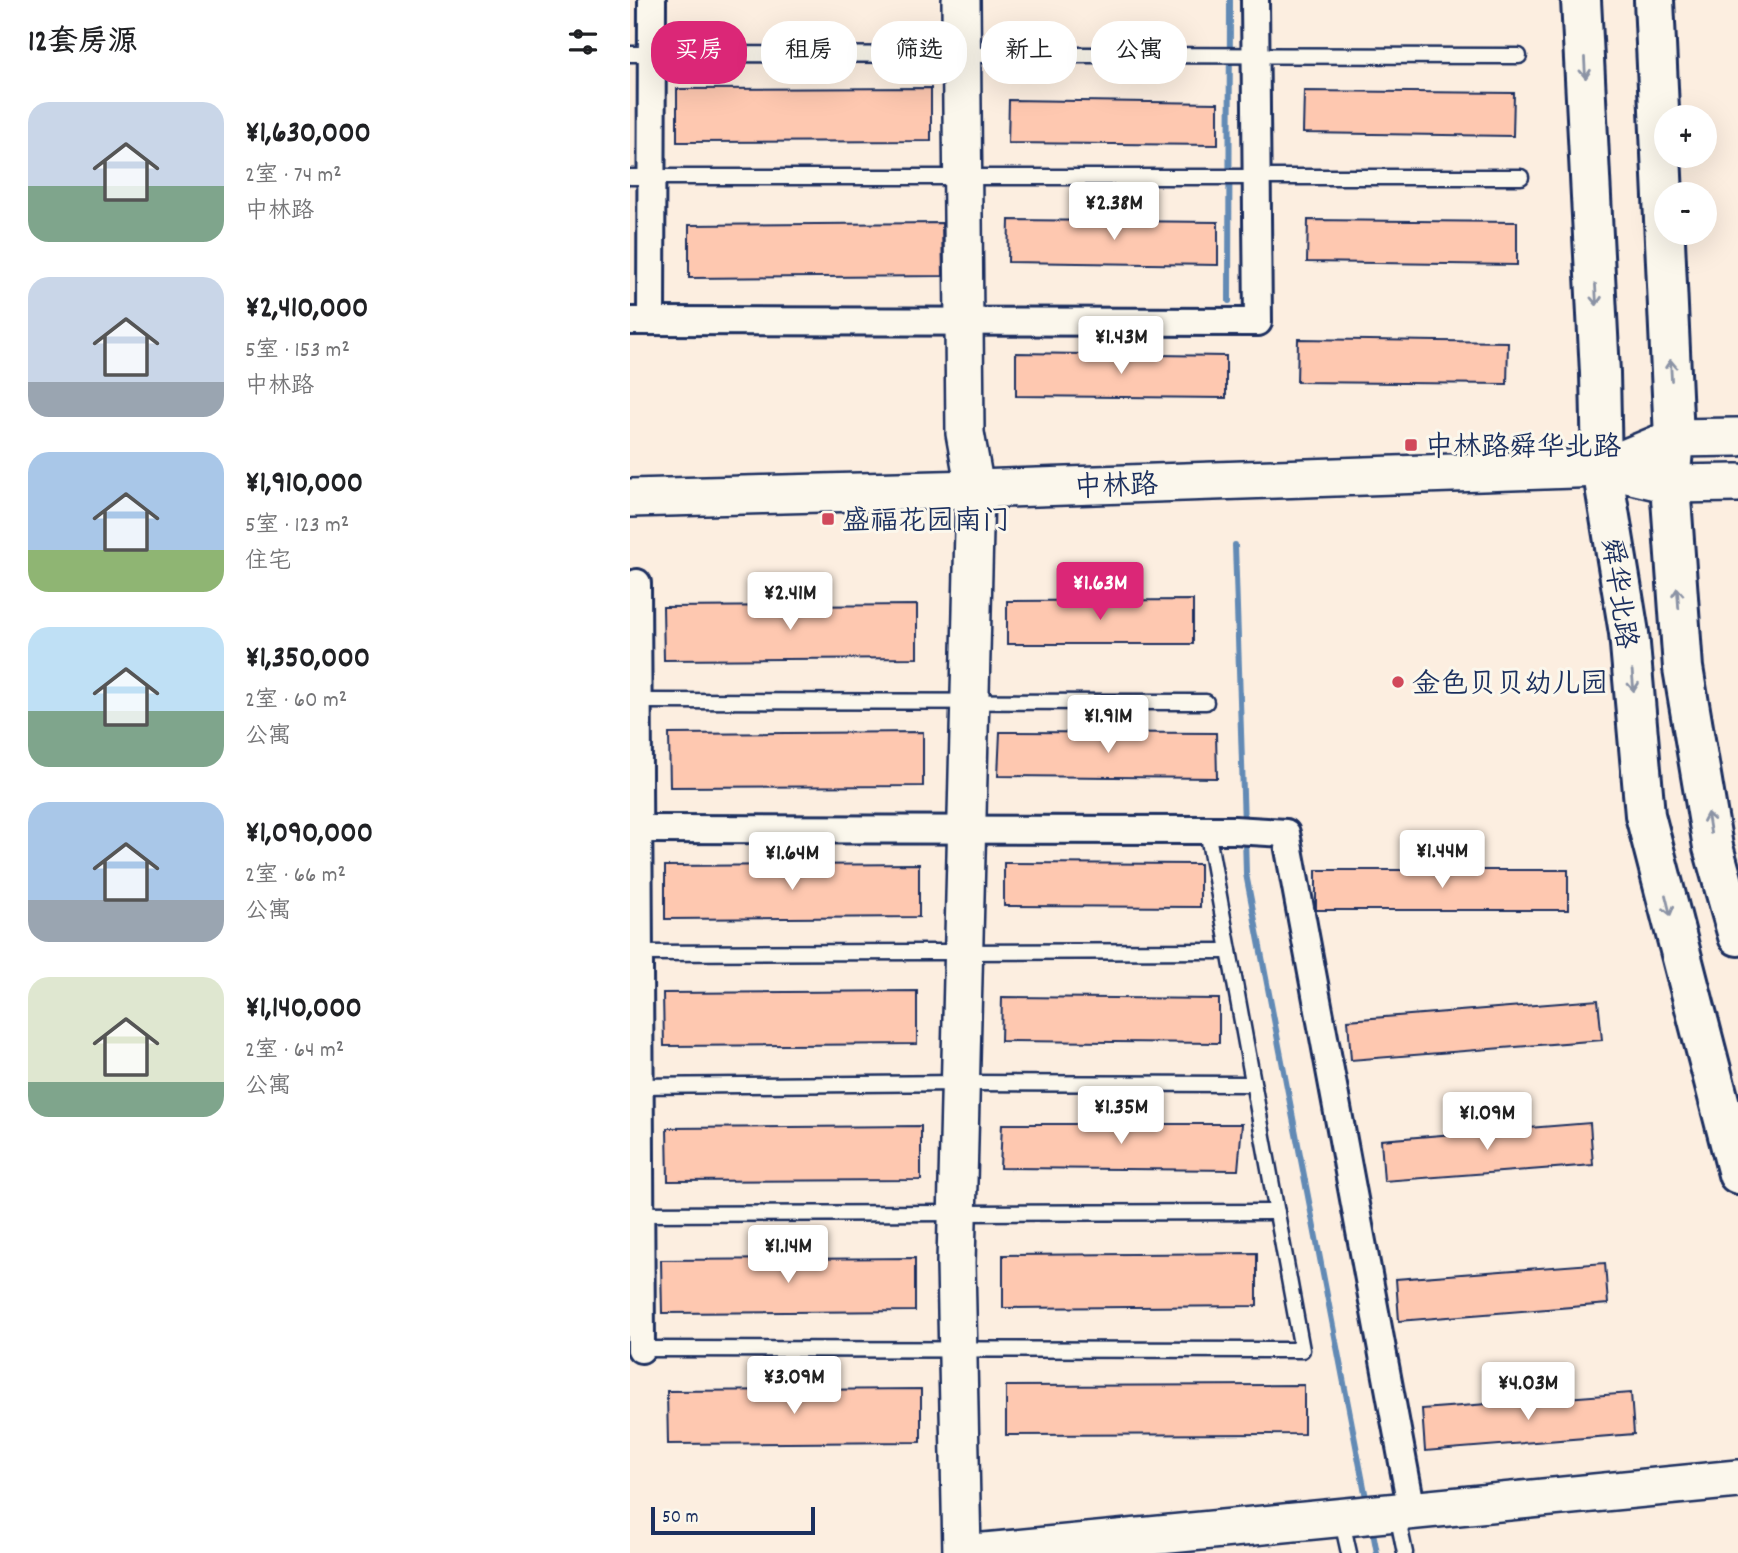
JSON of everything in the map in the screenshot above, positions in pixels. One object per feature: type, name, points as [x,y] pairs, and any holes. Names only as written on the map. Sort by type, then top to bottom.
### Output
[{"type":"main road","name":"舜华北路","points":[[1581,0],[1600,373],[1602,468],[1629,634],[1645,815],[1738,1174]]},
{"type":"main road","name":"舜华北路","points":[[1654,0],[1674,439],[1670,484],[1683,668],[1713,847],[1738,936]]},
{"type":"street","points":[[652,0],[641,54],[640,321],[1258,322],[1248,177],[1248,55],[1255,0]]},
{"type":"street","points":[[961,0],[961,21]]},
{"type":"street","points":[[961,84],[965,433],[975,489],[957,1263],[962,1553]]},
{"type":"street","name":"中林路","points":[[1602,468],[1674,439],[1738,438]]},
{"type":"street","name":"中林路","points":[[630,498],[1602,468],[1670,484],[1738,483]]},
{"type":"street","points":[[635,1349],[634,701],[637,583]]},
{"type":"street","points":[[634,829],[1207,830],[1286,833],[1378,1514]]},
{"type":"street","points":[[974,1553],[1738,1479]]},
{"type":"lane","points":[[641,54],[871,55]]},
{"type":"lane","points":[[967,55],[1519,56]]},
{"type":"lane","points":[[641,177],[1521,177]]},
{"type":"lane","points":[[634,701],[1206,702]]},
{"type":"lane","points":[[635,1349],[1302,1350],[1207,830]]},
{"type":"lane","points":[[634,953],[1229,951]]},
{"type":"lane","points":[[635,1086],[1253,1084]]},
{"type":"lane","points":[[635,1213],[1277,1212]]},
{"type":"lane","points":[[1349,1553],[1378,1514],[1405,1553]]},
{"type":"building","points":[[931,88],[931,141],[677,142],[677,89]]},
{"type":"building","points":[[1304,91],[1514,93],[1513,136],[1303,133]]},
{"type":"building","points":[[1009,100],[1218,103],[1218,145],[1008,143]]},
{"type":"building","points":[[1009,220],[1218,222],[1218,265],[1008,262]]},
{"type":"building","points":[[1308,220],[1517,222],[1517,265],[1307,262]]},
{"type":"building","points":[[942,223],[943,276],[689,278],[689,225]]},
{"type":"building","points":[[1298,339],[1508,342],[1507,384],[1297,382]]},
{"type":"building","points":[[1016,353],[1226,356],[1226,398],[1016,396]]},
{"type":"building","points":[[1193,600],[1193,644],[1007,644],[1007,601]]},
{"type":"building","points":[[917,605],[917,658],[664,660],[663,607]]},
{"type":"building","points":[[923,732],[923,786],[670,787],[669,734]]},
{"type":"building","points":[[1000,732],[1216,733],[1217,778],[998,776]]},
{"type":"building","points":[[1004,863],[1200,864],[1200,907],[1004,906]]},
{"type":"building","points":[[919,864],[919,917],[665,919],[665,866]]},
{"type":"building","points":[[1316,870],[1568,870],[1568,910],[1316,910]]},
{"type":"building","points":[[917,991],[917,1044],[664,1046],[663,993]]},
{"type":"building","points":[[1002,997],[1219,999],[1219,1043],[1001,1041]]},
{"type":"building","points":[[1598,1000],[1602,1040],[1351,1060],[1348,1020]]},
{"type":"building","points":[[1590,1123],[1593,1165],[1384,1181],[1381,1140]]},
{"type":"building","points":[[1002,1124],[1242,1124],[1238,1170],[1000,1168]]},
{"type":"building","points":[[921,1126],[921,1180],[668,1181],[667,1128]]},
{"type":"building","points":[[1257,1253],[1257,1306],[1003,1308],[1003,1255]]},
{"type":"building","points":[[915,1258],[915,1311],[662,1313],[661,1260]]},
{"type":"building","points":[[1605,1263],[1608,1304],[1399,1321],[1396,1279]]},
{"type":"building","points":[[1304,1385],[1304,1434],[1006,1435],[1006,1386]]},
{"type":"building","points":[[921,1389],[921,1442],[668,1444],[667,1391]]},
{"type":"building","points":[[1631,1393],[1634,1434],[1425,1451],[1422,1409]]},
{"type":"waterway","points":[[1229,301],[1230,0]]},
{"type":"waterway","points":[[1235,545],[1244,825]]},
{"type":"waterway","points":[[1245,836],[1246,874],[1367,1503]]},
{"type":"waterway","points":[[1372,1527],[1377,1553]]},
{"type":"place","name":"中林路舜华北路","points":[[1411,445]]},
{"type":"place","name":"盛福花园南门","points":[[828,519]]},
{"type":"place","name":"金色贝贝幼儿园","points":[[1398,682]]}]
